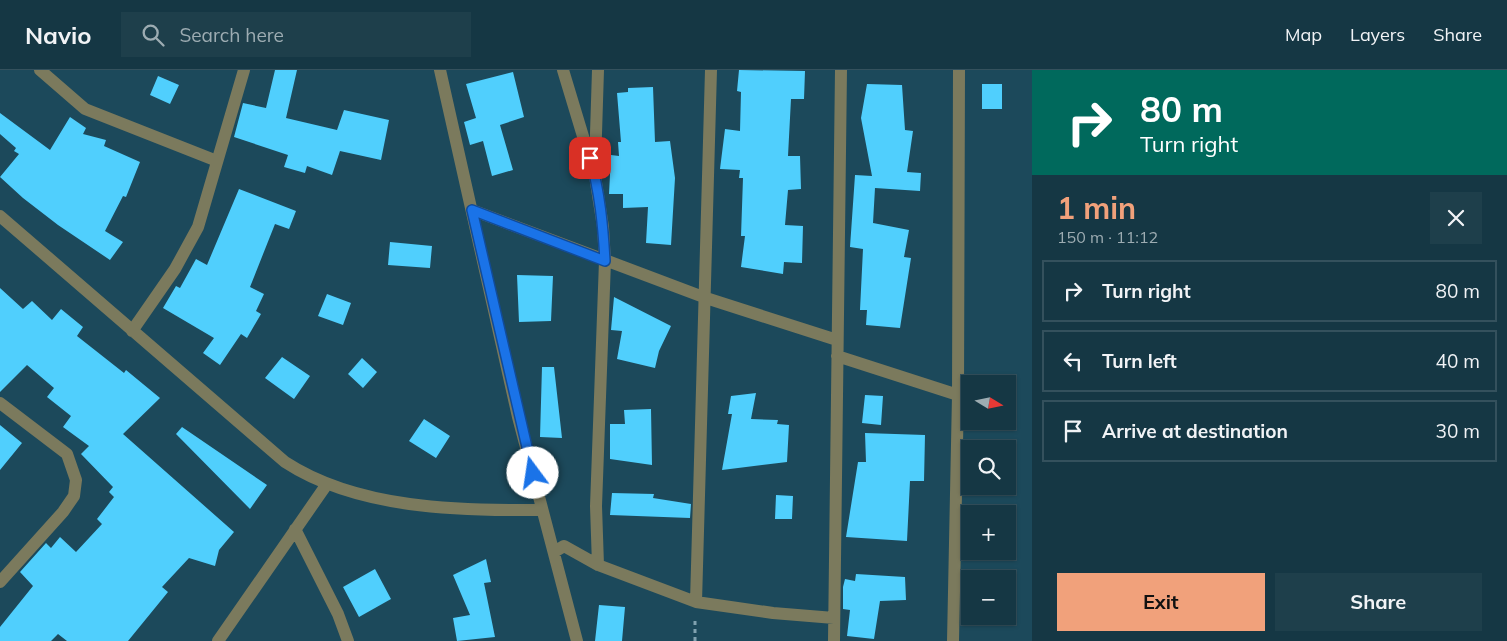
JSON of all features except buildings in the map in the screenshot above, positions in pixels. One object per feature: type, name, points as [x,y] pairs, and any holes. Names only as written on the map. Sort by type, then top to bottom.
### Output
[{"type":"street","points":[[40,70],[85,109],[217,161]]},
{"type":"street","points":[[132,331],[174,268],[198,226],[244,70]]},
{"type":"street","points":[[440,70],[518,417],[577,641]]},
{"type":"street","points":[[563,70],[595,176],[603,227],[605,261],[596,506],[598,565]]},
{"type":"street","points":[[595,176],[598,70]]},
{"type":"street","points":[[696,602],[711,70]]},
{"type":"street","points":[[834,641],[841,70]]},
{"type":"street","points":[[953,641],[958,395],[960,70]]},
{"type":"street","points":[[472,210],[706,298],[837,340]]},
{"type":"street","points":[[0,216],[285,462],[303,473],[327,484],[389,500],[472,511],[542,510]]},
{"type":"street","points":[[837,356],[958,395]]},
{"type":"street","points":[[0,403],[68,454],[76,480],[74,496],[63,512],[0,582]]},
{"type":"street","points":[[218,641],[327,484]]},
{"type":"street","points":[[295,529],[338,614],[348,641]]},
{"type":"street","points":[[554,552],[564,546],[598,565],[696,602],[773,613],[834,618]]},
{"type":"route","points":[[533,473],[518,417],[472,210],[605,261],[603,227],[595,176],[590,158]]}]
